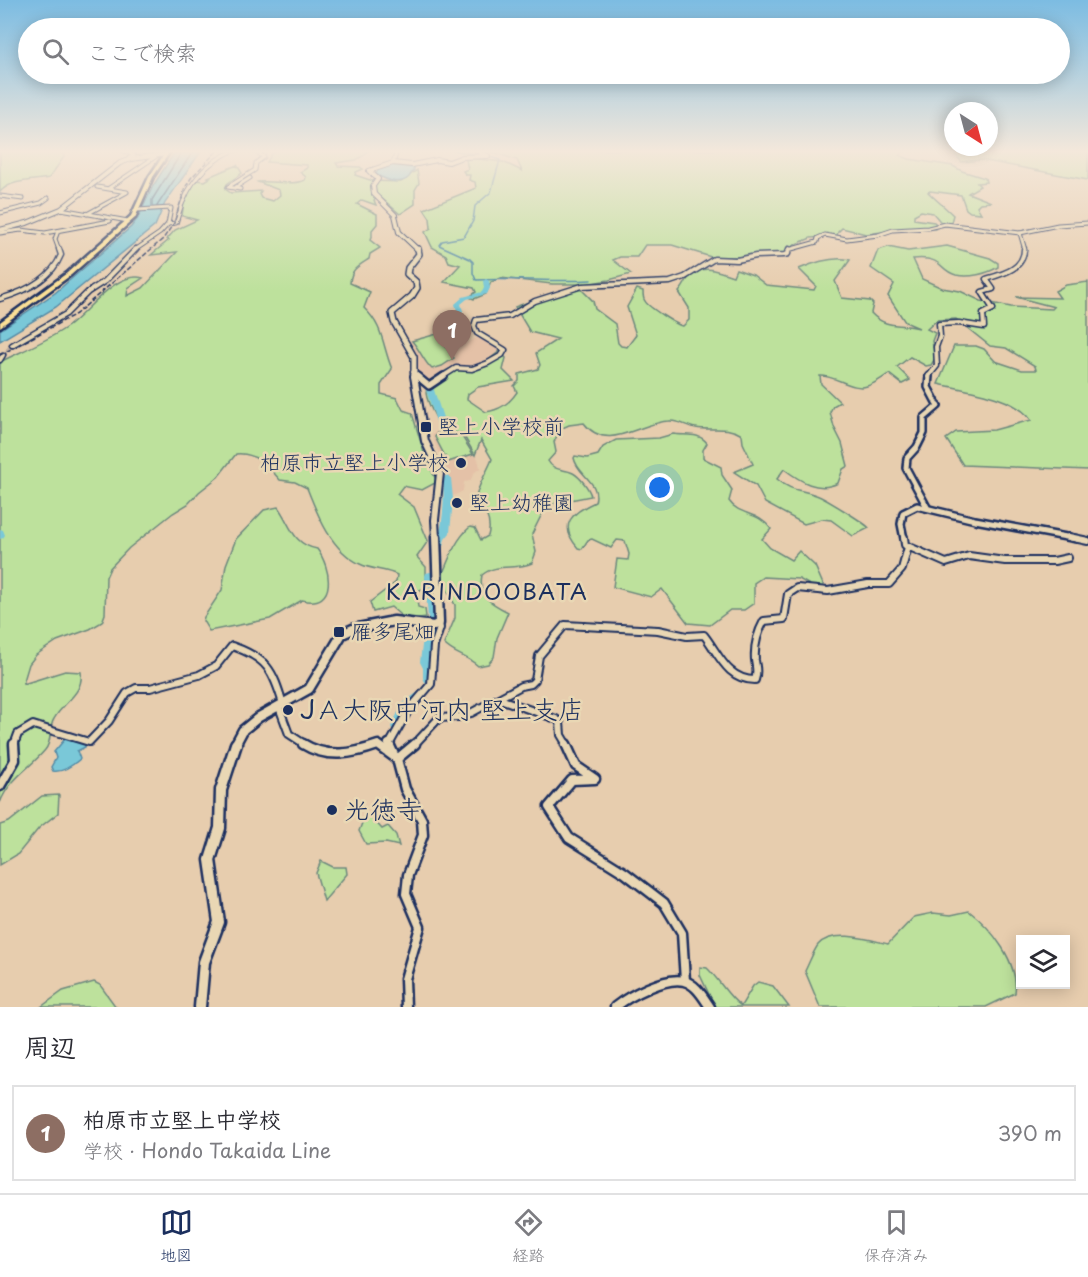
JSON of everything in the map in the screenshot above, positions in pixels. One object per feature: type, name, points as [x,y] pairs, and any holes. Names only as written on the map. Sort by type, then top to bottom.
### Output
[{"type":"highway","points":[[0,325],[69,274],[140,210],[144,197]]},
{"type":"main road","points":[[0,231],[61,210],[75,197]]},
{"type":"main road","points":[[200,1007],[204,962],[219,922],[210,860],[220,828],[221,790],[233,751],[243,730],[250,723],[309,689],[342,634],[353,629],[394,621],[433,625],[435,505],[440,490],[440,473],[425,441],[413,372],[414,357],[394,322],[392,313],[396,307],[411,298],[417,288],[416,282],[407,274],[408,268],[418,254],[418,248],[399,232],[399,220],[377,197]]},
{"type":"street","points":[[8,197],[23,199]]},
{"type":"street","points":[[87,214],[118,197]]},
{"type":"street","points":[[168,224],[176,223],[185,197]]},
{"type":"street","points":[[0,213],[41,203],[48,198]]},
{"type":"street","points":[[12,345],[66,314],[88,292],[105,281],[136,249],[160,233],[168,224],[171,209],[140,210]]},
{"type":"street","points":[[61,210],[110,221]]},
{"type":"street","points":[[0,231],[21,230],[45,233],[110,221],[128,221]]},
{"type":"street","points":[[413,372],[429,386],[456,368],[472,369],[488,363],[502,355],[505,350],[477,333],[474,326],[476,320],[481,317],[510,316],[535,301],[582,286],[670,282],[685,277],[714,259],[737,261],[756,256],[784,255],[788,254],[789,249],[817,242],[822,236],[847,239],[878,235],[892,230],[923,229],[945,224],[1020,233],[1058,225],[1088,223]]},
{"type":"street","points":[[0,299],[26,290],[57,264],[61,255],[55,238],[58,231]]},
{"type":"street","points":[[927,507],[906,468],[907,458],[917,447],[924,433],[924,418],[938,406],[928,387],[927,378],[937,366],[936,347],[940,336],[939,324],[959,323],[984,327],[983,314],[993,309],[982,292],[993,289],[986,279],[1007,274],[1019,266],[1025,251],[1020,233]]},
{"type":"street","points":[[1068,558],[1054,561],[1005,561],[969,556],[941,563],[922,551],[905,545],[902,529],[903,513],[917,506],[927,507],[975,520],[1088,541]]},
{"type":"street","points":[[396,758],[411,748],[439,718],[458,717],[471,713],[535,680],[539,656],[565,625],[658,630],[687,636],[704,635],[727,669],[743,680],[755,680],[758,670],[756,652],[760,627],[764,621],[784,619],[788,594],[797,588],[828,591],[868,584],[889,584],[902,569],[908,547]]},
{"type":"street","points":[[406,1007],[405,979],[420,927],[406,894],[408,875],[423,835],[422,820],[405,789],[396,758],[389,744],[408,711],[431,684],[434,646],[440,628],[433,625]]},
{"type":"street","points":[[0,786],[15,760],[12,749],[16,736],[26,727],[33,725],[89,742],[109,721],[127,693],[136,688],[150,688],[199,675],[216,666],[232,646],[261,658],[273,670],[290,734],[310,748],[328,753],[352,754],[378,745],[396,758]]},
{"type":"street","points":[[500,699],[525,709],[555,716],[560,722],[561,735],[576,766],[595,779],[572,780],[549,807],[569,838],[625,873],[664,903],[682,933],[685,981]]},
{"type":"street","points":[[615,1007],[640,992],[671,979],[685,981],[699,989],[710,1007]]},
{"type":"shaded area","points":[[438,333],[443,341],[451,344],[468,342],[479,337],[496,344],[500,351],[479,365],[429,383],[421,380],[416,370],[417,355],[408,341]]},
{"type":"shaded area","name":"柏原市立堅上小学校","points":[[435,432],[462,433],[478,459],[480,468],[470,481],[464,482],[463,491],[451,497],[448,478],[432,436]]},
{"type":"green space","points":[[187,197],[260,197],[273,201],[278,197],[415,197],[415,204],[400,214],[380,197],[374,200],[376,205],[362,200],[357,204],[377,214],[377,224],[372,230],[370,240],[380,248],[356,268],[350,283],[370,292],[364,308],[379,329],[392,369],[381,385],[381,394],[397,398],[403,410],[412,413],[425,456],[437,482],[422,490],[403,486],[397,494],[414,507],[428,541],[417,557],[426,567],[426,587],[416,592],[418,607],[425,609],[426,617],[406,620],[391,607],[373,612],[370,602],[396,582],[397,575],[360,564],[341,550],[327,531],[307,488],[295,482],[280,480],[267,466],[250,455],[236,454],[218,477],[188,504],[129,548],[110,568],[106,577],[105,614],[102,622],[57,641],[36,655],[29,664],[23,684],[65,671],[81,672],[81,680],[76,692],[54,719],[47,746],[9,787],[0,803],[0,362],[67,327],[102,294],[123,280],[133,277],[143,278],[128,288],[127,296],[143,288],[177,252],[151,255],[169,240],[167,239],[175,230],[197,220],[182,216]]},
{"type":"green space","points":[[454,197],[933,197],[953,215],[950,226],[944,226],[933,213],[921,211],[914,215],[914,219],[934,222],[937,225],[935,229],[914,228],[866,234],[842,228],[837,236],[811,238],[796,244],[783,255],[711,257],[672,245],[645,245],[637,257],[620,257],[613,260],[631,274],[585,284],[552,284],[501,278],[491,282],[486,294],[474,299],[469,297],[476,292],[474,288],[444,282],[460,265],[449,262],[446,255],[432,247],[425,232],[431,228],[430,218],[424,209]]},
{"type":"green space","points":[[962,197],[978,197],[991,202],[980,203],[977,206],[981,213],[970,212],[966,209]]},
{"type":"green space","points":[[947,246],[990,258],[998,263],[998,267],[978,275],[961,276],[950,273],[935,261],[913,259],[922,279],[942,288],[960,291],[981,301],[1011,307],[1052,309],[1054,307],[1016,297],[1060,298],[1055,291],[1066,285],[1088,282],[1088,470],[963,465],[946,439],[956,432],[994,430],[1031,420],[1013,405],[1001,400],[938,384],[954,346],[976,346],[984,349],[995,361],[1022,370],[1036,370],[1035,366],[1006,348],[990,346],[956,319],[937,320],[927,329],[935,333],[932,341],[935,358],[931,365],[926,366],[910,357],[897,367],[910,380],[902,384],[889,374],[873,384],[862,387],[820,376],[821,384],[840,402],[833,406],[830,412],[848,466],[843,469],[838,483],[831,486],[816,486],[796,478],[784,469],[777,479],[792,488],[821,497],[869,528],[853,536],[831,520],[822,519],[804,524],[765,503],[756,486],[734,472],[753,464],[743,443],[742,435],[736,432],[725,429],[702,429],[669,421],[624,434],[603,436],[593,432],[584,423],[569,425],[560,429],[554,442],[556,452],[548,461],[556,468],[576,475],[591,496],[555,503],[543,512],[532,534],[536,552],[532,563],[494,569],[482,575],[484,594],[508,612],[497,638],[494,657],[488,664],[478,666],[444,644],[455,618],[455,605],[441,578],[456,544],[470,527],[475,528],[481,540],[488,536],[487,516],[476,499],[480,484],[492,459],[481,440],[475,455],[462,433],[443,432],[426,393],[429,384],[437,376],[457,367],[477,366],[500,351],[506,358],[503,370],[514,381],[478,387],[468,394],[467,399],[486,412],[496,410],[511,400],[517,392],[514,386],[519,381],[519,374],[538,369],[540,365],[536,353],[558,339],[530,332],[515,307],[556,292],[580,288],[593,301],[595,309],[615,324],[618,343],[627,347],[636,335],[627,307],[637,289],[643,291],[647,304],[683,326],[689,320],[689,308],[679,292],[695,272],[706,269],[733,276],[736,269],[753,275],[766,285],[814,290],[816,286],[799,269],[824,261],[844,259],[850,260],[835,281],[842,298],[870,301],[873,304],[871,313],[882,321],[893,325],[919,328],[905,322],[888,296],[894,284],[871,268],[878,250],[888,247],[908,251]]},
{"type":"green space","points":[[437,334],[454,358],[432,369],[412,341]]},
{"type":"green space","points":[[437,433],[461,435],[473,454],[448,462],[435,437]]},
{"type":"green space","points":[[673,434],[700,437],[707,443],[703,450],[703,458],[721,467],[722,475],[732,490],[729,501],[733,506],[766,523],[771,529],[762,539],[770,548],[791,560],[799,551],[815,566],[825,589],[815,588],[799,579],[763,577],[754,583],[754,603],[744,610],[730,610],[710,625],[688,623],[662,589],[651,597],[613,587],[617,559],[628,560],[629,554],[625,541],[617,540],[611,548],[592,539],[588,540],[582,549],[578,548],[569,532],[570,520],[580,510],[595,502],[596,495],[595,489],[579,469],[574,458],[575,456],[587,458],[598,455],[603,447],[616,440],[659,438]]},
{"type":"green space","points":[[278,507],[297,538],[302,543],[317,549],[322,557],[328,575],[326,593],[322,598],[314,601],[302,600],[270,619],[209,631],[203,621],[204,617],[222,590],[226,565],[236,539],[264,510]]},
{"type":"green space","points":[[59,795],[58,813],[39,828],[18,854],[0,865],[0,825],[9,822],[42,796]]},
{"type":"green space","points":[[365,815],[370,816],[382,829],[388,826],[396,835],[399,846],[386,843],[366,844],[359,831]]},
{"type":"green space","points":[[321,861],[333,867],[346,867],[347,874],[324,901],[316,873]]},
{"type":"green space","points":[[969,911],[1002,947],[1013,969],[1015,993],[986,1007],[820,1007],[805,971],[816,948],[824,940],[842,936],[888,944],[914,917],[933,913],[951,915]]},
{"type":"green space","points":[[700,967],[707,968],[741,1006],[758,982],[773,986],[789,1007],[715,1007],[700,975]]},
{"type":"green space","points":[[94,982],[100,985],[116,1007],[41,1007],[63,991]]},
{"type":"water","points":[[148,197],[169,197],[155,226],[56,307],[0,341],[0,330],[55,293],[131,227]]},
{"type":"water","points":[[65,739],[85,742],[85,747],[77,751],[80,759],[74,764],[64,770],[53,771],[51,767],[56,758],[54,752]]},
{"type":"waterway","points":[[485,197],[475,206],[473,221],[464,237],[442,241],[439,245],[470,259],[473,262],[473,273],[476,280],[591,280]]},
{"type":"waterway","points":[[460,340],[452,325],[460,311],[458,304],[465,298],[485,293],[486,281]]},
{"type":"waterway","points":[[429,387],[443,430]]},
{"type":"waterway","points":[[439,547],[440,538],[445,533],[449,499],[447,478]]},
{"type":"waterway","points":[[429,678],[429,666],[425,662],[433,619],[430,576]]},
{"type":"waterway","points":[[397,727],[406,708],[418,698]]},
{"type":"tunnel","points":[[3,355],[12,345]]},
{"type":"railway","points":[[0,355],[76,314],[163,239],[174,223],[182,197]]},
{"type":"place","name":"柏原市立堅上中学校","points":[[452,360]]},
{"type":"place","name":"堅上小学校前","points":[[426,427]]},
{"type":"place","name":"柏原市立堅上小学校","points":[[461,463]]},
{"type":"place","name":"堅上幼稚園","points":[[457,503]]},
{"type":"place","name":"雁多尾畑","points":[[339,632]]},
{"type":"place","name":"JＡ大阪中河内 堅上支店","points":[[288,710]]},
{"type":"place","name":"光徳寺","points":[[332,810]]},
{"type":"district","name":"KARINDOOBATA","points":[[487,592]]}]
